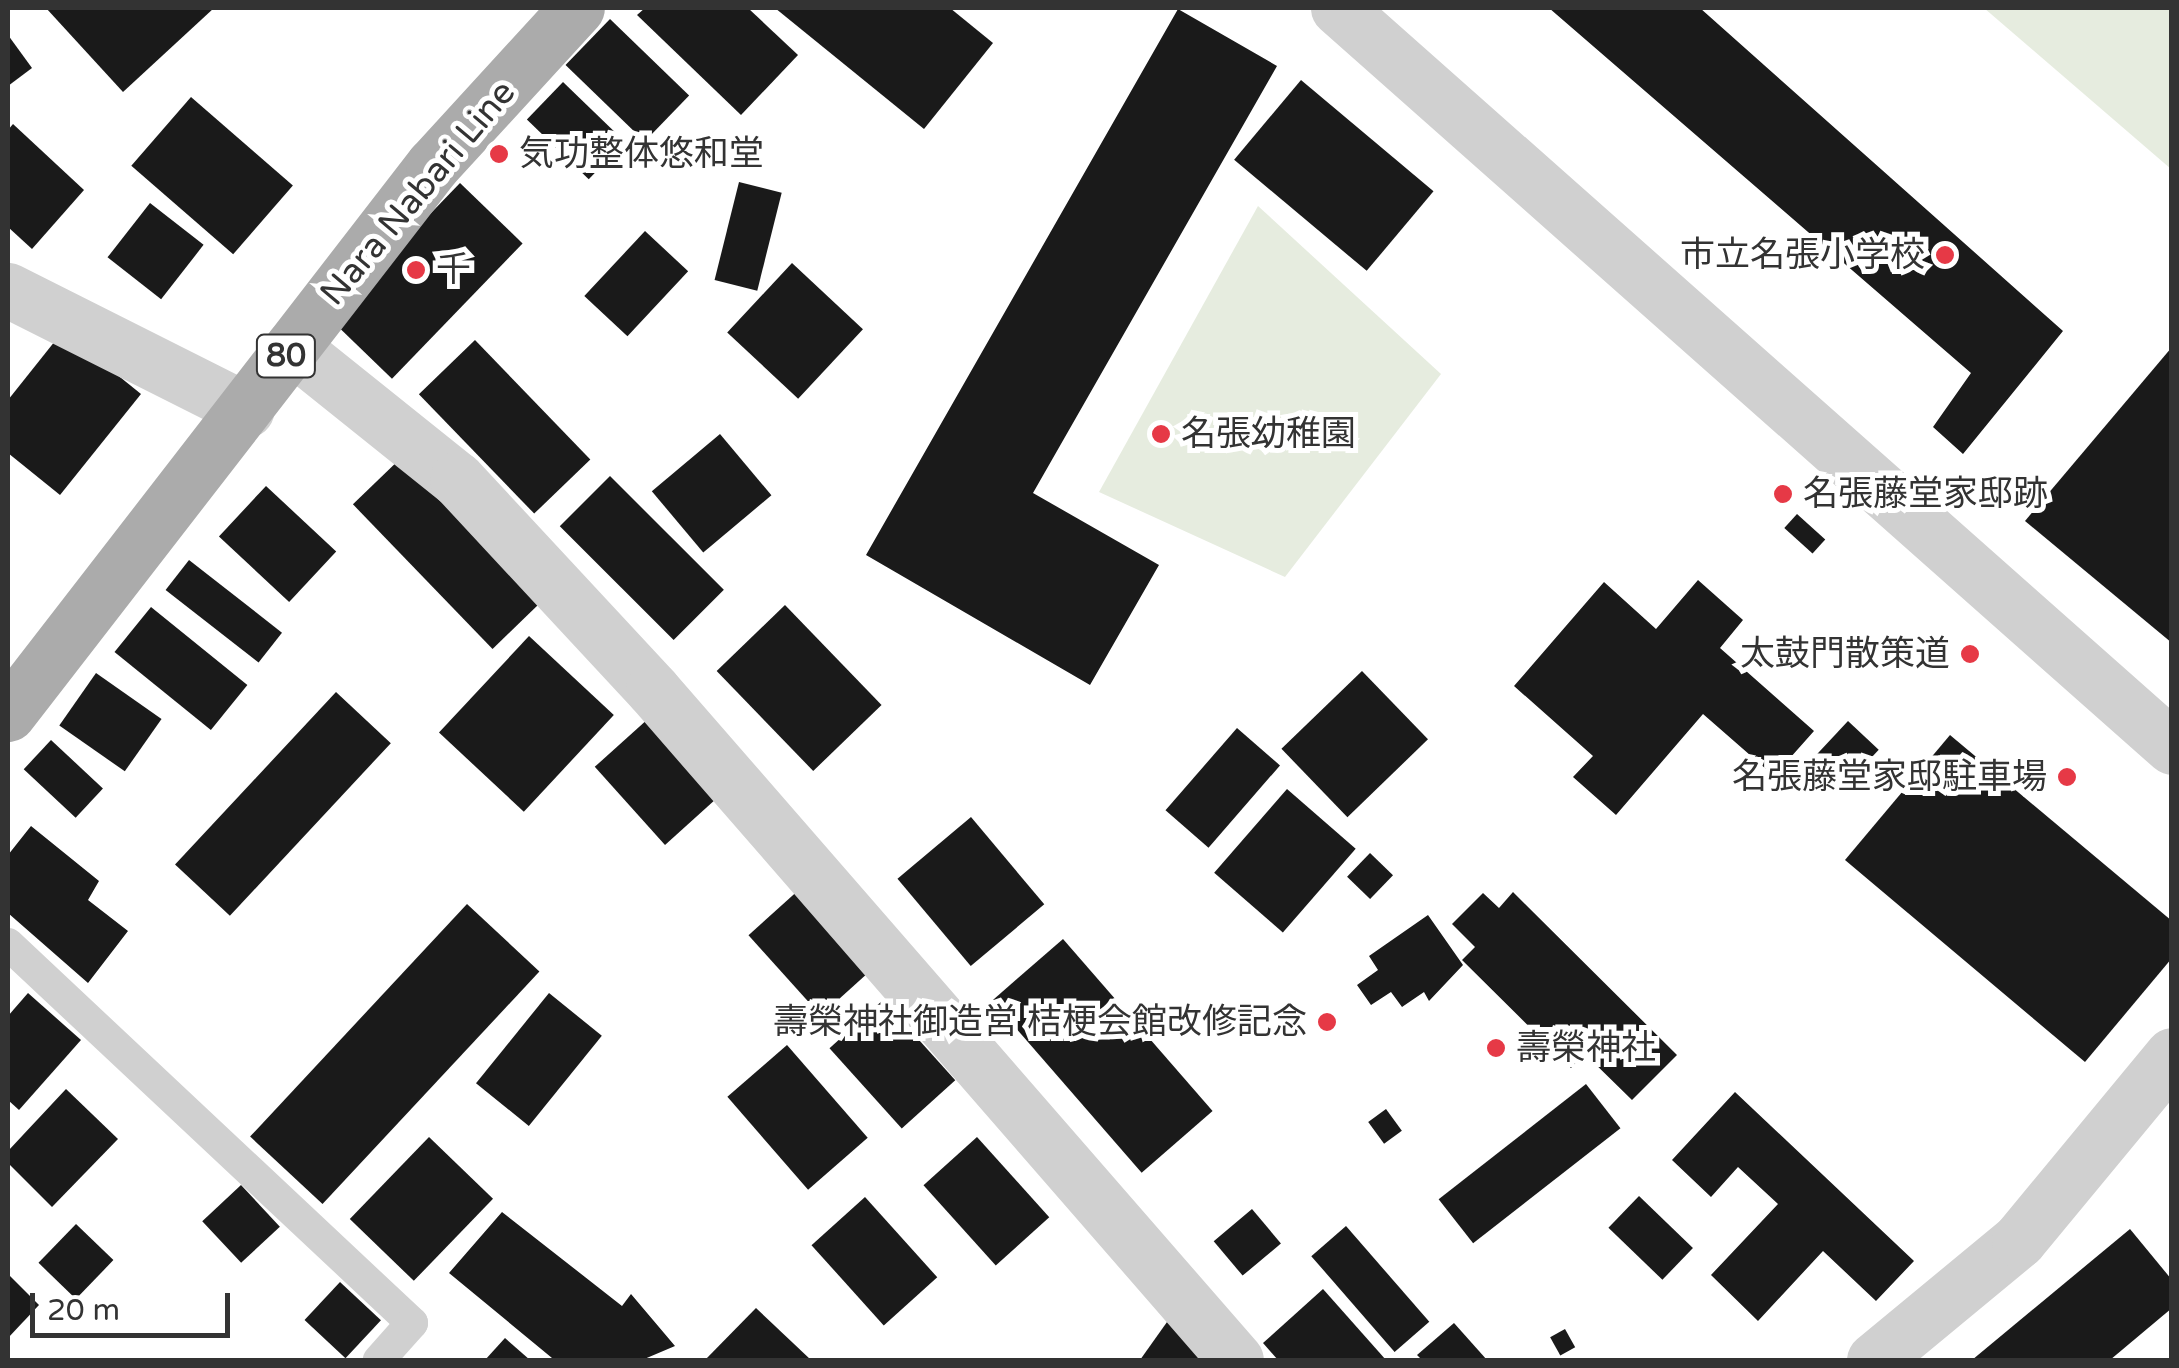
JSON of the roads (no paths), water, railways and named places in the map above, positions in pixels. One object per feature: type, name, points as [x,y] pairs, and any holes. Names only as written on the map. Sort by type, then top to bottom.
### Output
[{"type":"main road","name":"Nara Nabari Line","points":[[8,714],[247,410],[432,165],[577,8]]},
{"type":"street","points":[[1338,8],[2172,747]]},
{"type":"street","points":[[8,290],[247,410]]},
{"type":"street","points":[[292,347],[457,478],[693,735],[1236,1360]]},
{"type":"street","points":[[1874,1360],[2019,1240],[2172,1055]]},
{"type":"lane","points":[[8,944],[412,1323],[378,1360]]},
{"type":"place","name":"気功整体悠和堂","points":[[499,154]]},
{"type":"place","name":"市立名張小学校","points":[[1945,255]]},
{"type":"place","name":"千","points":[[416,270]]},
{"type":"place","name":"名張幼稚園","points":[[1161,434]]},
{"type":"place","name":"名張藤堂家邸跡","points":[[1783,494]]},
{"type":"place","name":"太鼓門散策道","points":[[1970,654]]},
{"type":"place","name":"名張藤堂家邸駐車場","points":[[2067,777]]},
{"type":"place","name":"壽榮神社御造営 桔梗会館改修記念","points":[[1327,1022]]},
{"type":"place","name":"壽榮神社","points":[[1496,1048]]}]
